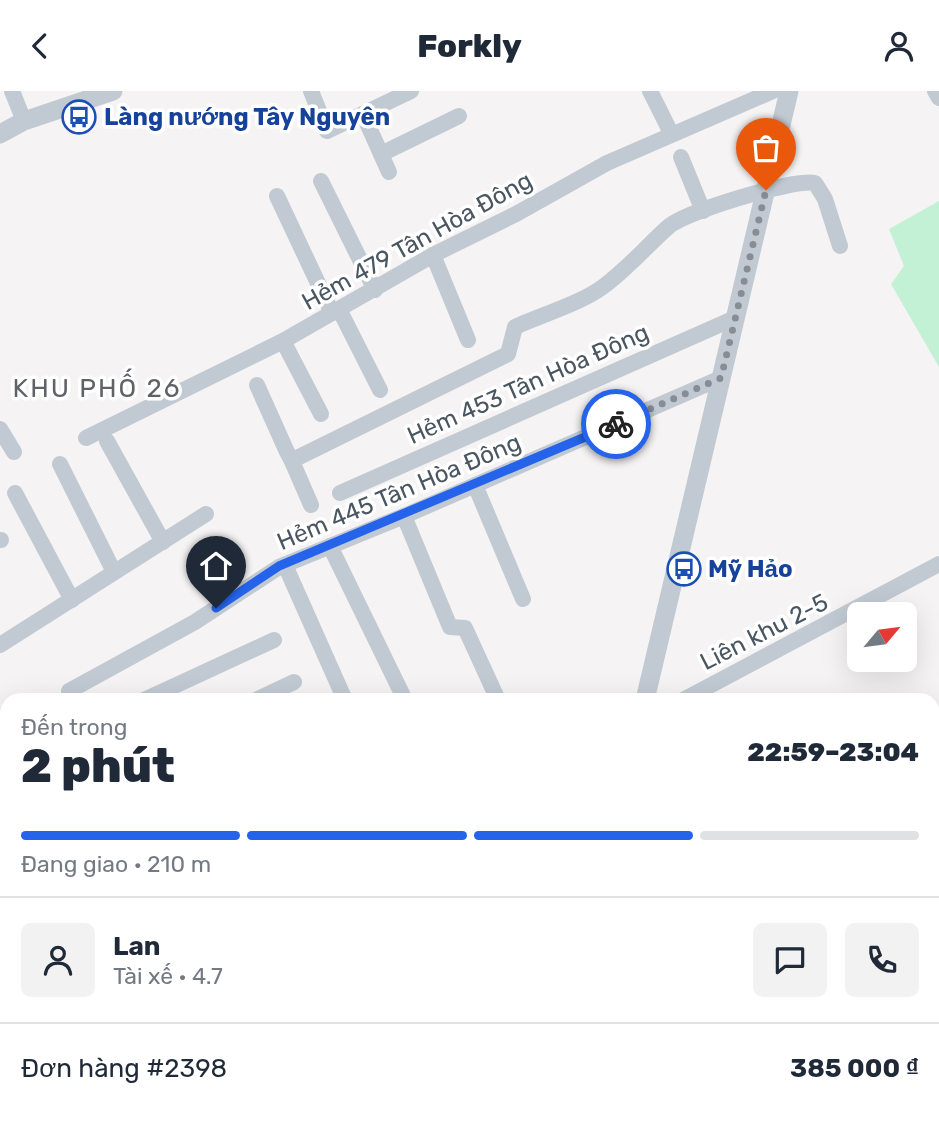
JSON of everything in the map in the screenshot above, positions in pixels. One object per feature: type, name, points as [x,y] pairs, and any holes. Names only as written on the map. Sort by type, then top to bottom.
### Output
[{"type":"street","points":[[12,91],[24,121]]},
{"type":"street","points":[[0,134],[24,121],[113,91]]},
{"type":"street","points":[[312,91],[327,131],[411,91]]},
{"type":"street","points":[[650,91],[671,133]]},
{"type":"street","name":"Hẻm 479 Tân Hòa Đông","points":[[86,438],[283,341],[433,255],[607,163],[773,91]]},
{"type":"street","points":[[647,693],[789,91]]},
{"type":"street","points":[[935,91],[939,98]]},
{"type":"street","points":[[363,114],[389,172]]},
{"type":"street","points":[[381,154],[459,116]]},
{"type":"street","points":[[681,157],[703,211]]},
{"type":"street","points":[[321,181],[375,290]]},
{"type":"street","points":[[291,459],[508,353],[515,327],[602,288],[668,226],[703,211],[794,183],[815,183],[825,199],[840,246]]},
{"type":"street","points":[[277,196],[335,311],[380,390]]},
{"type":"street","points":[[433,255],[468,340]]},
{"type":"street","name":"Hẻm 453 Tân Hòa Đông","points":[[340,493],[735,318]]},
{"type":"street","points":[[283,341],[321,414]]},
{"type":"street","name":"Hẻm 445 Tân Hòa Đông","points":[[76,693],[285,565],[721,378]]},
{"type":"street","points":[[257,385],[311,505]]},
{"type":"street","points":[[0,429],[14,452]]},
{"type":"street","points":[[107,441],[163,542]]},
{"type":"street","points":[[60,464],[114,572]]},
{"type":"street","points":[[475,485],[523,599]]},
{"type":"street","points":[[15,493],[72,600]]},
{"type":"street","points":[[2,638],[72,600],[206,514]]},
{"type":"street","points":[[404,516],[450,627],[465,628],[495,693]]},
{"type":"street","points":[[330,546],[401,693]]},
{"type":"street","name":"Liên khu 2-5","points":[[696,693],[939,564]]},
{"type":"street","points":[[285,565],[342,693]]},
{"type":"street","points":[[159,693],[274,640]]},
{"type":"street","points":[[271,693],[294,682]]},
{"type":"green space","points":[[939,201],[939,367],[891,284],[904,266],[889,229]]},
{"type":"way so far","points":[[616,424],[721,378],[766,190]]},
{"type":"place","name":"Làng nướng Tây Nguyên","points":[[79,117]]},
{"type":"place","name":"Mỹ Hảo","points":[[684,569]]},
{"type":"district","name":"KHU PHỐ 26","points":[[97,388]]},
{"type":"route","points":[[216,608],[279,566],[404,516],[616,424]]}]
